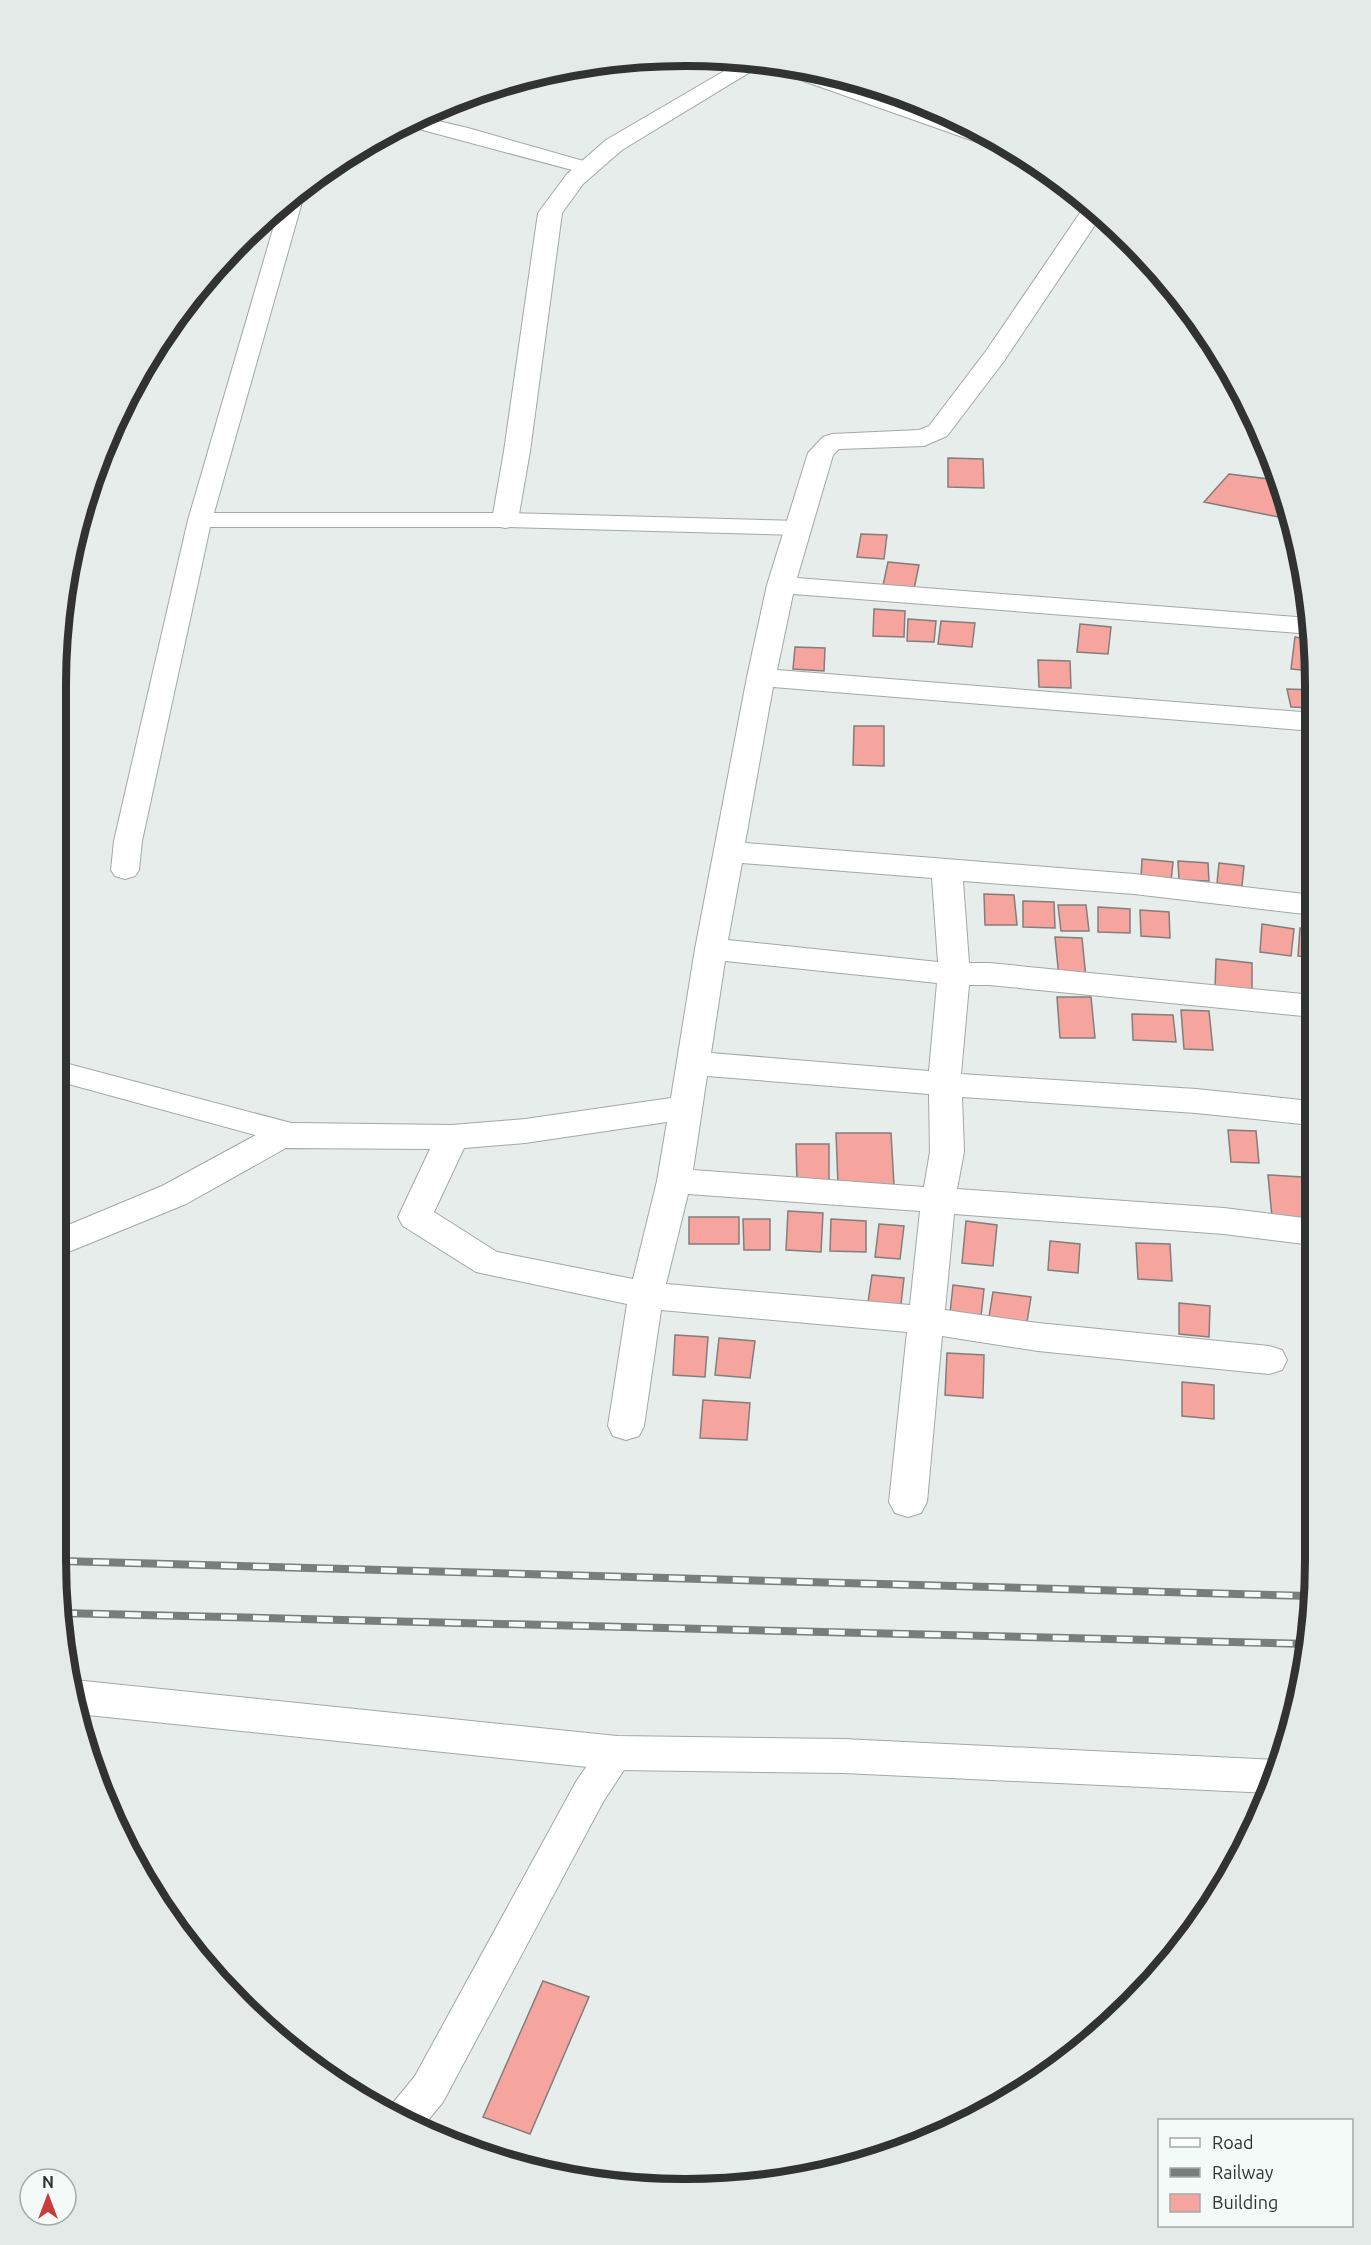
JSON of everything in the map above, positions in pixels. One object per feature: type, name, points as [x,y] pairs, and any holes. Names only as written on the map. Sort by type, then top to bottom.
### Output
[{"type":"street","points":[[505,520],[517,451],[550,213],[575,178],[614,145],[744,69]]},
{"type":"street","points":[[837,85],[942,122]]},
{"type":"street","points":[[626,1426],[646,1295],[674,1181],[711,949],[761,676],[781,585],[821,453],[832,442],[924,438],[938,431],[994,357],[1089,216]]},
{"type":"street","points":[[781,585],[1302,625]]},
{"type":"street","points":[[761,676],[1305,721]]},
{"type":"street","points":[[729,852],[1134,884],[1305,904]]},
{"type":"street","points":[[908,1502],[938,1202],[947,1152],[945,1062],[954,974],[947,869]]},
{"type":"street","points":[[711,949],[954,974],[989,974],[1305,1005]]},
{"type":"street","points":[[694,1064],[1196,1101],[1305,1112]]},
{"type":"street","points":[[66,1240],[174,1195],[279,1137],[295,1135],[452,1137],[525,1131],[686,1108]]},
{"type":"street","points":[[452,1137],[415,1217],[488,1263],[646,1295],[926,1320],[1038,1337],[1269,1360]]},
{"type":"street","points":[[674,1181],[1224,1221],[1305,1231]]},
{"type":"street","points":[[82,1698],[617,1753],[843,1756],[1266,1776]]},
{"type":"lane","points":[[425,124],[587,168]]},
{"type":"lane","points":[[125,870],[128,841],[200,520],[289,210]]},
{"type":"lane","points":[[200,520],[505,520],[799,528]]},
{"type":"lane","points":[[66,1073],[295,1135]]},
{"type":"lane","points":[[409,2113],[429,2089],[590,1791],[617,1753]]},
{"type":"building","points":[[948,458],[983,459],[984,488],[948,487]]},
{"type":"building","points":[[1229,474],[1269,479],[1282,518],[1204,502]]},
{"type":"building","points":[[861,534],[887,535],[884,559],[857,557]]},
{"type":"building","points":[[888,562],[919,565],[913,594],[882,590]]},
{"type":"building","points":[[874,609],[905,611],[904,637],[873,636]]},
{"type":"building","points":[[908,619],[936,621],[934,642],[907,641]]},
{"type":"building","points":[[941,621],[975,623],[972,647],[938,644]]},
{"type":"building","points":[[1080,624],[1111,627],[1108,654],[1077,652]]},
{"type":"building","points":[[1295,637],[1303,638],[1305,670],[1291,669]]},
{"type":"building","points":[[795,647],[825,648],[824,671],[793,669]]},
{"type":"building","points":[[1038,660],[1070,661],[1071,688],[1039,687]]},
{"type":"building","points":[[1287,689],[1305,690],[1305,708],[1291,707]]},
{"type":"building","points":[[854,726],[884,726],[884,766],[853,765]]},
{"type":"building","points":[[1142,859],[1173,862],[1171,881],[1141,878]]},
{"type":"building","points":[[1178,861],[1208,863],[1209,881],[1179,880]]},
{"type":"building","points":[[1219,863],[1244,866],[1242,886],[1217,883]]},
{"type":"building","points":[[984,894],[1014,895],[1017,925],[985,925]]},
{"type":"building","points":[[1023,901],[1054,902],[1055,928],[1023,927]]},
{"type":"building","points":[[1058,905],[1086,905],[1089,931],[1061,931]]},
{"type":"building","points":[[1098,907],[1130,909],[1130,933],[1098,932]]},
{"type":"building","points":[[1140,910],[1169,912],[1170,938],[1141,936]]},
{"type":"building","points":[[1262,924],[1294,929],[1291,956],[1260,952]]},
{"type":"building","points":[[1300,928],[1305,928],[1305,956],[1298,956]]},
{"type":"building","points":[[1055,937],[1082,938],[1086,978],[1059,978]]},
{"type":"building","points":[[1216,959],[1252,963],[1252,992],[1215,988]]},
{"type":"building","points":[[1057,997],[1091,997],[1095,1038],[1060,1038]]},
{"type":"building","points":[[1181,1010],[1209,1011],[1213,1050],[1184,1049]]},
{"type":"building","points":[[1132,1014],[1173,1015],[1176,1042],[1133,1040]]},
{"type":"building","points":[[1228,1130],[1256,1131],[1259,1163],[1231,1162]]},
{"type":"building","points":[[836,1133],[891,1133],[894,1185],[838,1185]]},
{"type":"building","points":[[796,1144],[829,1144],[829,1183],[797,1183]]},
{"type":"building","points":[[1268,1175],[1302,1177],[1305,1219],[1272,1217]]},
{"type":"building","points":[[788,1211],[823,1213],[821,1252],[786,1250]]},
{"type":"building","points":[[689,1217],[739,1217],[739,1244],[689,1244]]},
{"type":"building","points":[[743,1219],[770,1219],[770,1250],[744,1250]]},
{"type":"building","points":[[831,1219],[866,1221],[866,1252],[830,1251]]},
{"type":"building","points":[[966,1221],[997,1225],[993,1266],[962,1263]]},
{"type":"building","points":[[879,1224],[904,1226],[900,1259],[875,1257]]},
{"type":"building","points":[[1050,1241],[1080,1244],[1078,1273],[1048,1270]]},
{"type":"building","points":[[1136,1243],[1170,1244],[1172,1281],[1138,1279]]},
{"type":"building","points":[[872,1275],[904,1278],[900,1313],[867,1309]]},
{"type":"building","points":[[953,1285],[984,1289],[981,1316],[950,1313]]},
{"type":"building","points":[[993,1292],[1031,1297],[1027,1322],[989,1317]]},
{"type":"building","points":[[1179,1303],[1210,1306],[1209,1337],[1179,1334]]},
{"type":"building","points":[[675,1335],[708,1337],[705,1377],[673,1375]]},
{"type":"building","points":[[719,1338],[755,1341],[750,1378],[715,1375]]},
{"type":"building","points":[[947,1353],[984,1355],[983,1398],[945,1395]]},
{"type":"building","points":[[1182,1382],[1214,1385],[1214,1419],[1182,1416]]},
{"type":"building","points":[[703,1400],[750,1403],[747,1440],[700,1438]]},
{"type":"building","points":[[543,1981],[589,1997],[530,2134],[483,2117]]},
{"type":"railway","points":[[66,1561],[1304,1596]]},
{"type":"railway","points":[[68,1613],[1299,1644]]}]
